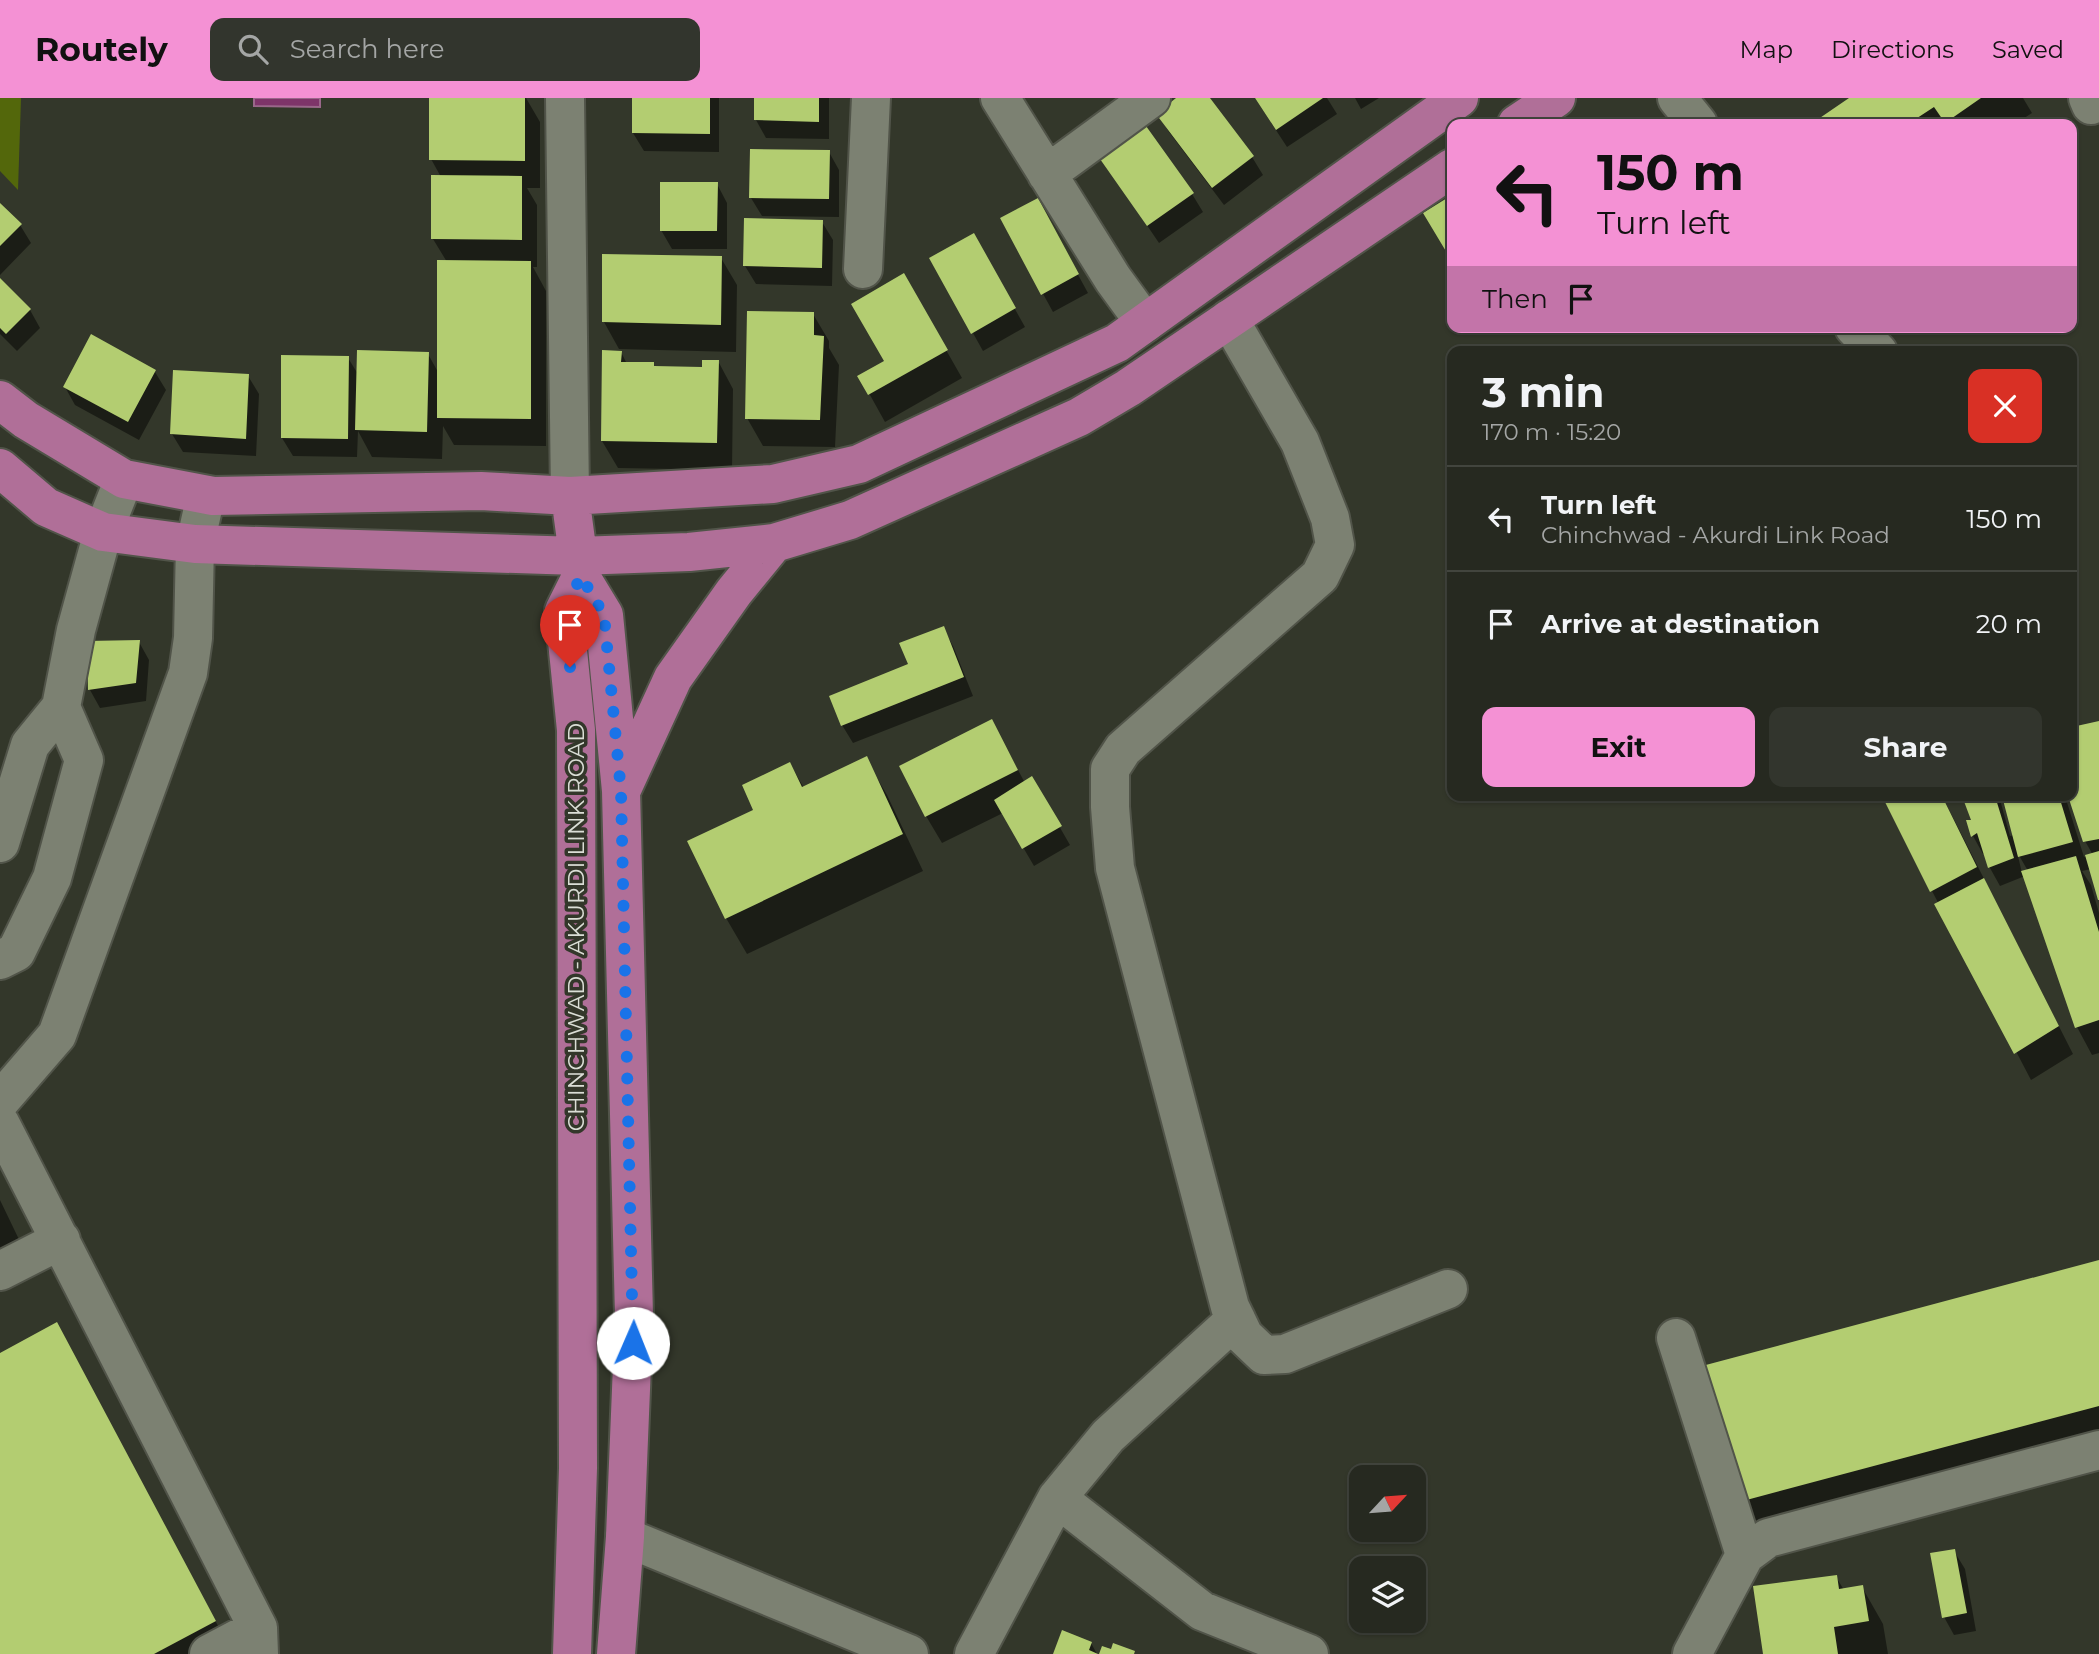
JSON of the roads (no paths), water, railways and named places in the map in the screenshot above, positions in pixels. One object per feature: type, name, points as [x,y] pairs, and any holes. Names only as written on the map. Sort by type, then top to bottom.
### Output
[{"type":"main road","points":[[0,400],[26,420],[124,479],[206,495],[481,491],[570,496],[773,484],[859,464],[1117,343],[1459,98]]},
{"type":"main road","points":[[1524,119],[1556,98]]},
{"type":"main road","points":[[0,468],[46,508],[103,532],[195,544],[579,566],[774,542],[850,520],[1079,417],[1128,388],[1447,171]]},
{"type":"main road","points":[[570,496],[579,566]]},
{"type":"main road","points":[[621,791],[673,678],[734,592],[774,542]]},
{"type":"main road","name":"CHINCHWAD - AKURDI LINK ROAD","points":[[579,566],[604,615],[621,791],[634,1315],[625,1537],[616,1654]]},
{"type":"main road","name":"CHINCHWAD - AKURDI LINK ROAD","points":[[572,1654],[578,1468],[576,730],[564,611],[579,566]]},
{"type":"street","points":[[565,98],[570,496]]},
{"type":"street","points":[[863,269],[871,98]]},
{"type":"street","points":[[1000,98],[1113,279],[1145,323]]},
{"type":"street","points":[[1047,174],[1151,98]]},
{"type":"street","points":[[1677,98],[1694,119]]},
{"type":"street","points":[[1229,319],[1300,442],[1330,518],[1335,545],[1320,576],[1123,749],[1110,769],[1115,868],[1230,1307],[1244,1336],[1264,1355],[1285,1354],[1448,1289]]},
{"type":"street","points":[[1860,333],[1872,346]]},
{"type":"street","points":[[0,843],[10,788],[30,745],[61,708],[76,630],[103,532],[124,479]]},
{"type":"street","points":[[0,1101],[57,1035],[188,673],[193,638],[195,544],[206,495]]},
{"type":"street","points":[[0,960],[16,952],[52,878],[83,760],[61,708]]},
{"type":"street","points":[[0,1123],[61,1240],[258,1641],[209,1654]]},
{"type":"street","points":[[0,1270],[61,1240]]},
{"type":"street","points":[[974,1654],[1057,1498],[1108,1436],[1236,1319]]},
{"type":"street","points":[[1676,1338],[1745,1555]]},
{"type":"street","points":[[1692,1654],[1745,1555],[1768,1538],[2099,1450]]},
{"type":"street","points":[[1057,1498],[1202,1611],[1309,1654]]},
{"type":"street","points":[[625,1537],[909,1654]]}]
